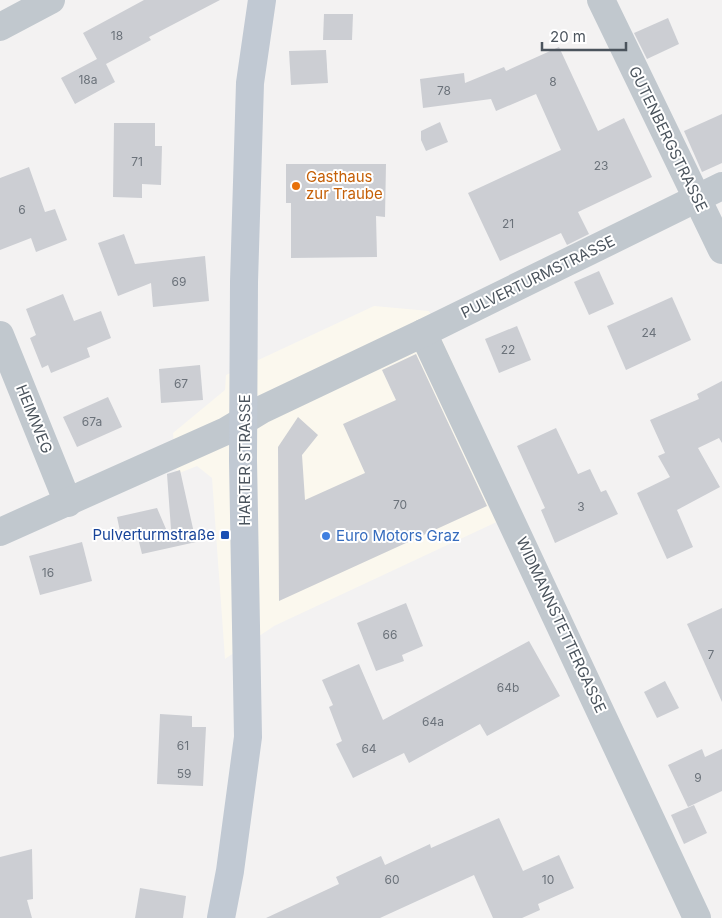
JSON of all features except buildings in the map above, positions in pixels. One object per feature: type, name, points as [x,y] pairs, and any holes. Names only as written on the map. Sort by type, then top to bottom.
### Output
[{"type":"main road","name":"HARTER STRASSE","points":[[221,918],[230,871],[248,737],[243,460],[245,421],[244,282],[250,83],[262,0]]},
{"type":"street","points":[[0,27],[51,0]]},
{"type":"street","name":"GUTENBERGSTRASSE","points":[[601,0],[722,250]]},
{"type":"street","name":"PULVERTURMSTRASSE","points":[[0,532],[68,503],[245,421],[263,409],[424,333],[722,186]]},
{"type":"street","name":"WIDMANNSTETTERGASSE","points":[[424,333],[697,918]]},
{"type":"street","name":"HEIMWEG","points":[[0,335],[68,503]]},
{"type":"shaded area","points":[[374,306],[429,311],[520,511],[274,626],[225,659],[212,478],[197,466],[177,474],[173,433],[225,390],[226,375]]},
{"type":"place","name":"Gasthaus zur Traube","points":[[296,186]]},
{"type":"place","name":"Pulverturmstraße","points":[[225,535]]},
{"type":"place","name":"Euro Motors Graz","points":[[326,536]]}]
